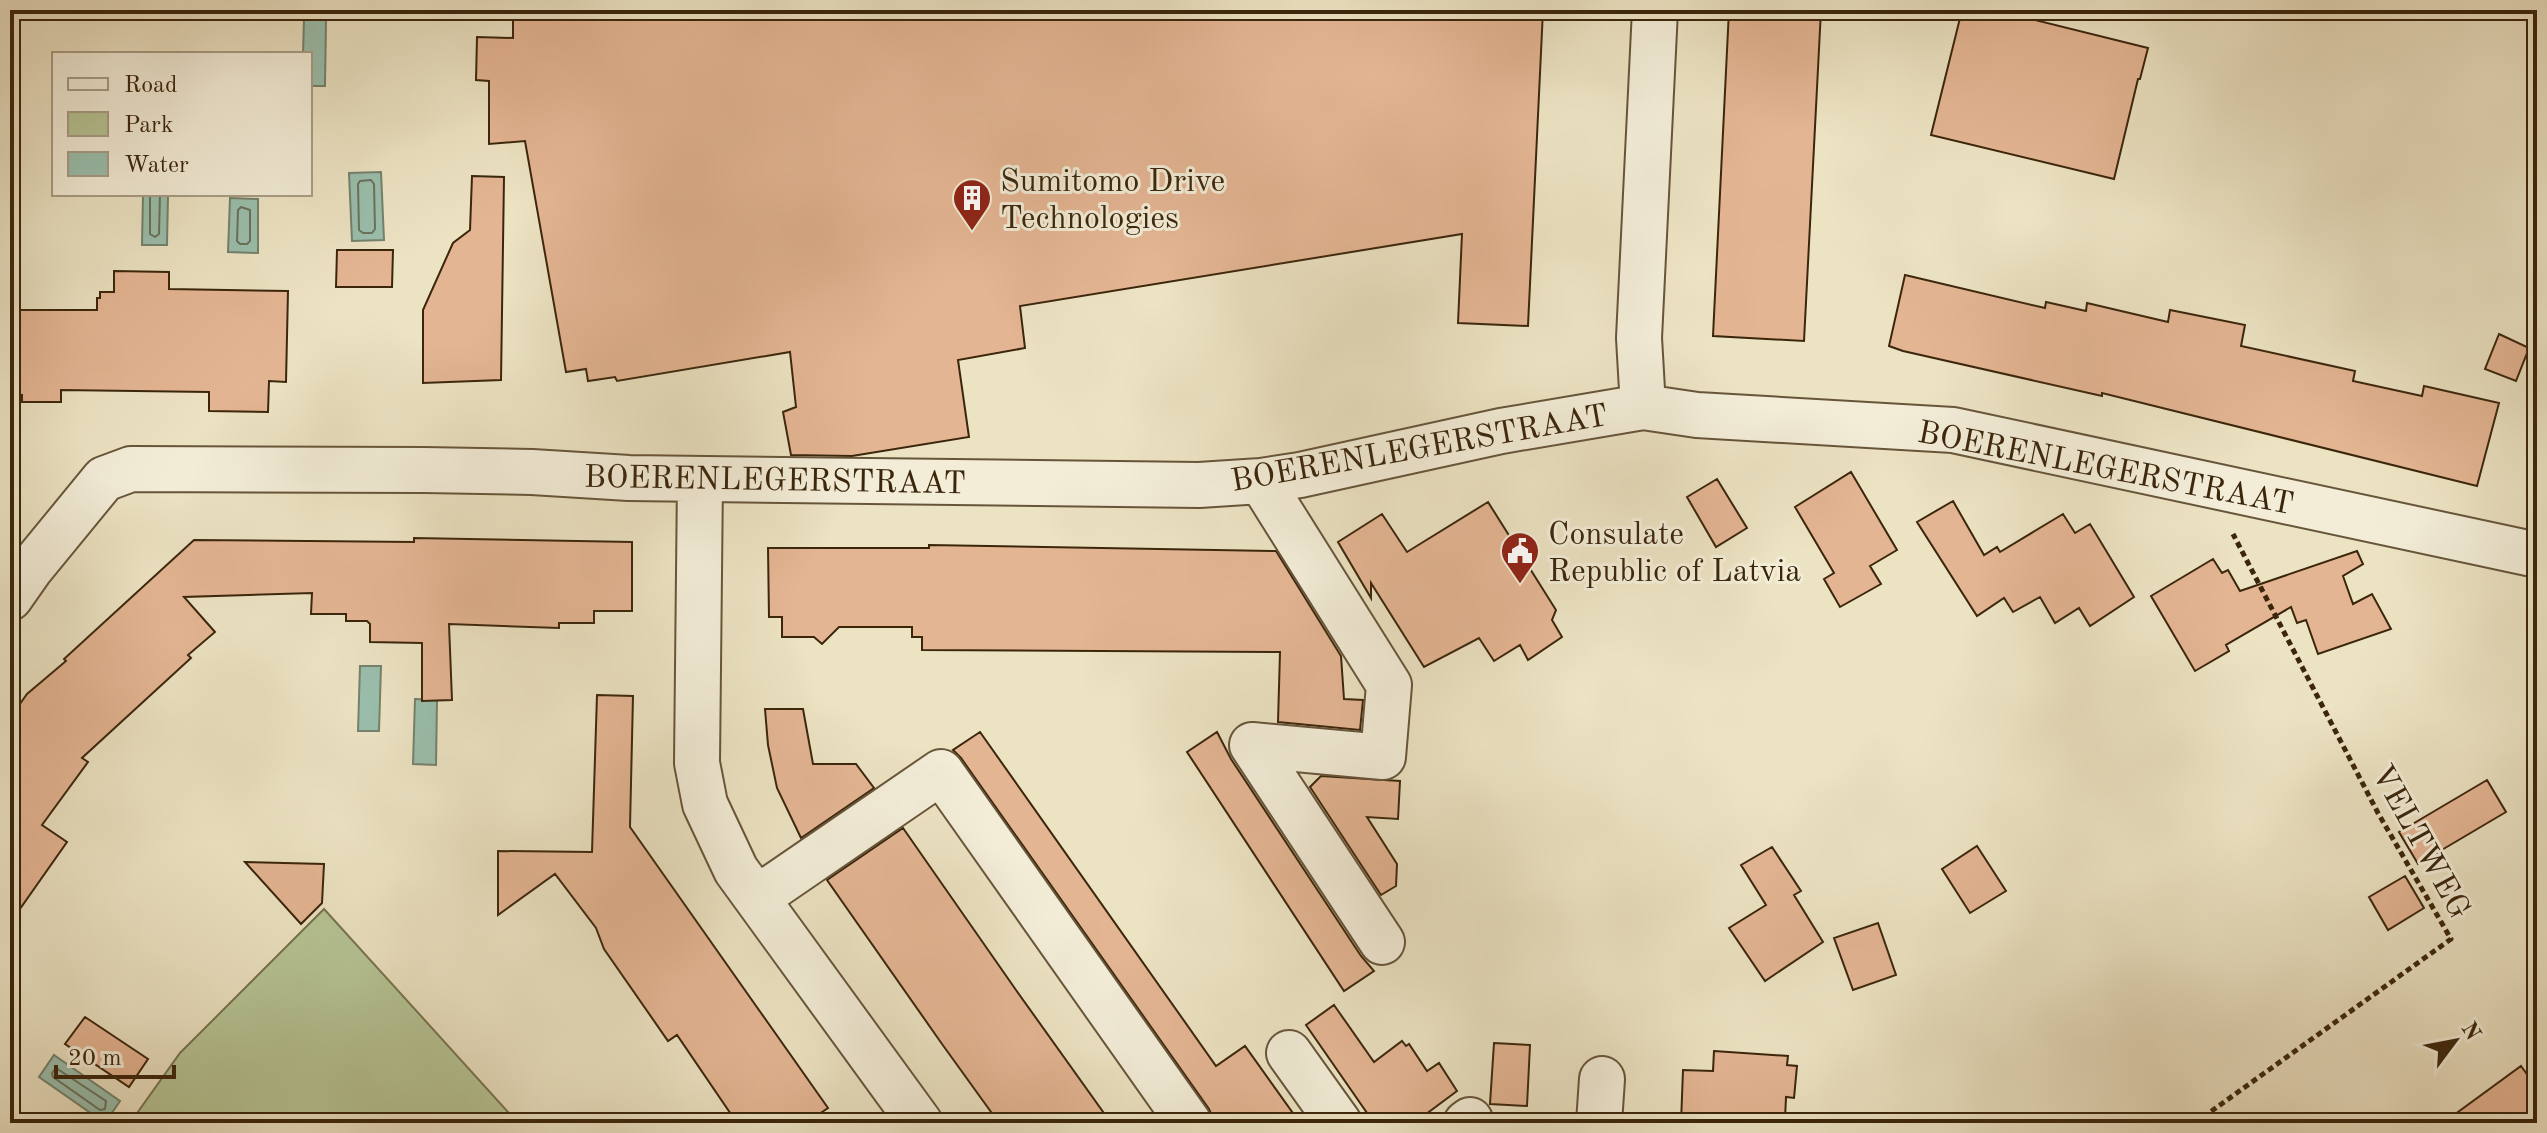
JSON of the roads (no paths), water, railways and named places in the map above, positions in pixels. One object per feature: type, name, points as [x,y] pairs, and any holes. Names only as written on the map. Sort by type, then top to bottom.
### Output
[{"type":"street","points":[[1643,407],[1639,338],[1655,10]]},
{"type":"street","name":"BOERENLEGERSTRAAT","points":[[17,573],[104,479],[131,469],[455,470],[700,479],[1199,485],[1261,481],[1501,431],[1643,407],[1697,415],[1953,430],[2537,555]]},
{"type":"street","points":[[700,479],[697,763],[705,804],[736,870],[920,1123]]},
{"type":"street","points":[[1261,481],[1389,685],[1383,757],[1252,745],[1382,942]]},
{"type":"street","points":[[757,898],[941,772],[1189,1123]]},
{"type":"street","points":[[1289,1053],[1339,1123]]},
{"type":"street","points":[[1599,1123],[1602,1079]]},
{"type":"water","points":[[304,19],[326,19],[325,86],[312,86],[312,52],[303,52]]},
{"type":"water","points":[[381,172],[384,240],[352,241],[349,173]]},
{"type":"water","points":[[143,196],[168,196],[167,245],[142,245]]},
{"type":"water","points":[[230,198],[258,199],[258,253],[228,252]]},
{"type":"water","points":[[360,666],[381,666],[379,731],[358,731]]},
{"type":"water","points":[[415,699],[437,700],[436,765],[413,764]]},
{"type":"water","points":[[54,1055],[120,1101],[105,1123],[39,1077]]},
{"type":"place","name":"Sumitomo Drive Technologies","points":[[972,232]]},
{"type":"place","name":"Consulate Republic of Latvia","points":[[1520,585]]}]
